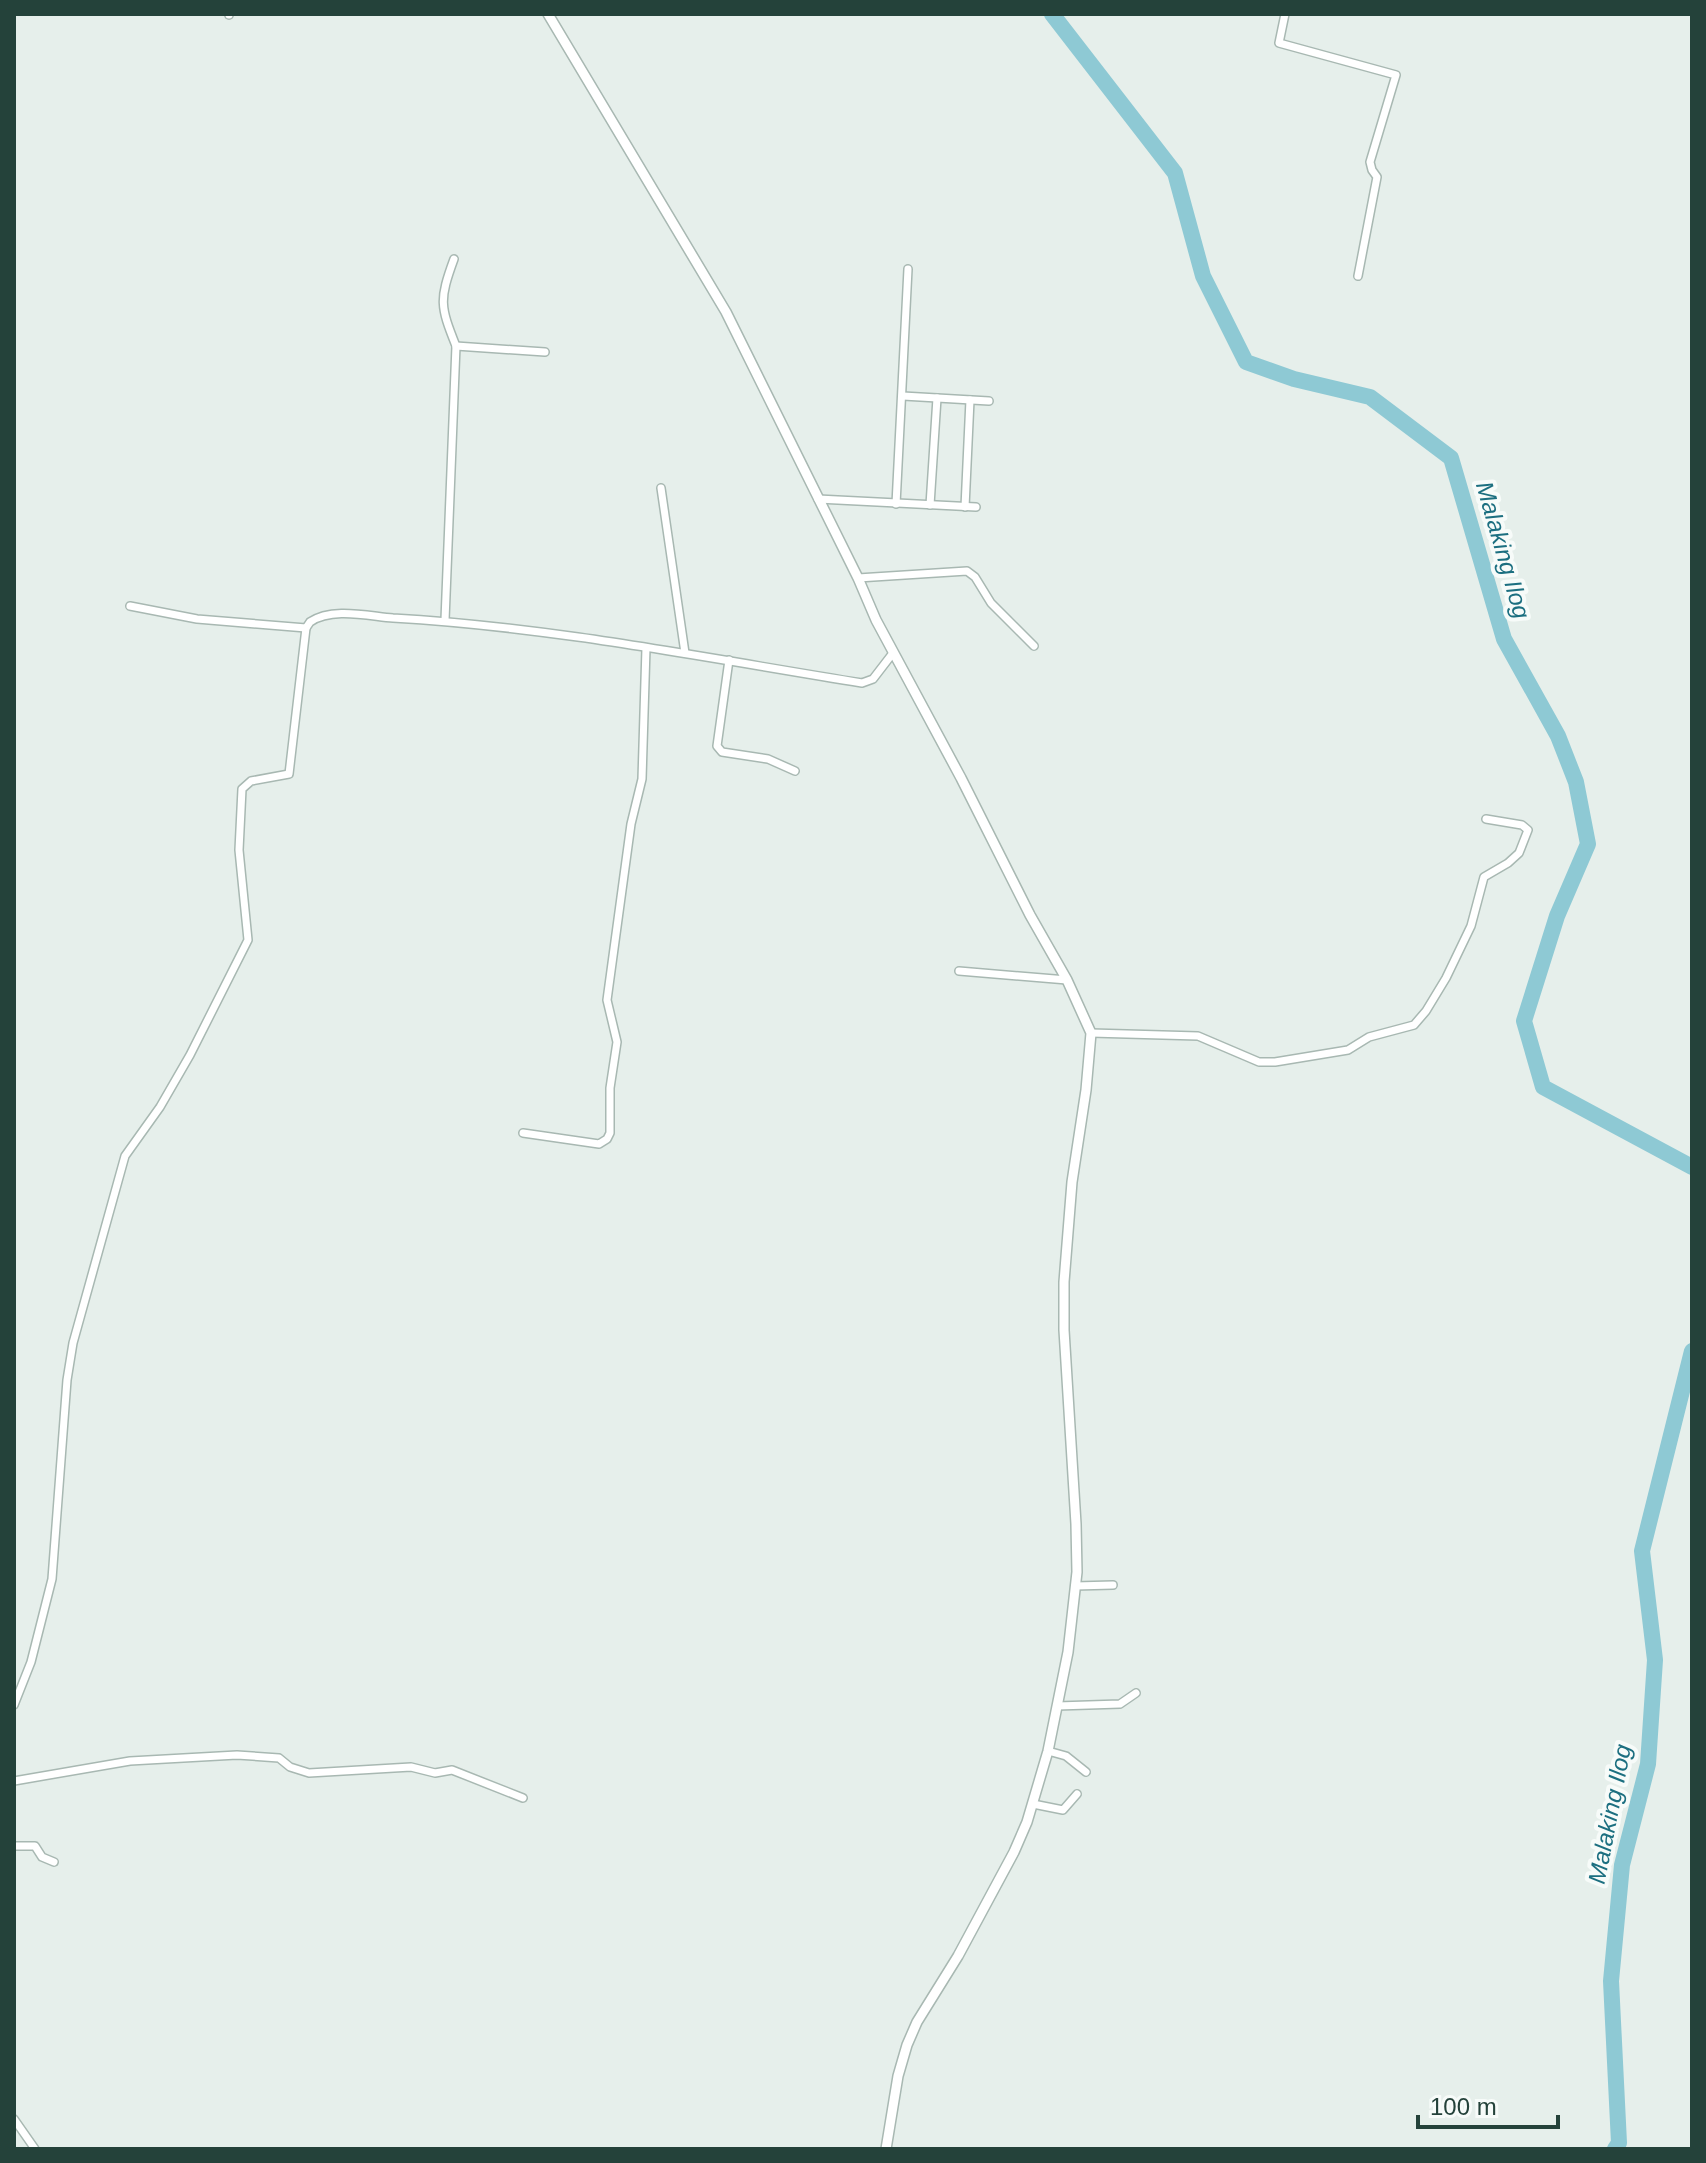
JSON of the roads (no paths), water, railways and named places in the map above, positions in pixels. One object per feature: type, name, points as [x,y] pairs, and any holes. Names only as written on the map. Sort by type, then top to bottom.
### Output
[{"type":"street","points":[[548,14],[726,312],[893,653],[1067,980],[1091,1033],[1072,1182],[1064,1282],[1076,1524],[1075,1586],[1068,1652],[1048,1751],[1033,1804],[1014,1852],[907,2045],[898,2076],[886,2149]]},
{"type":"street","points":[[1285,14],[1279,43],[1396,75],[1370,162],[1377,177],[1358,276]]},
{"type":"street","points":[[445,620],[456,346],[443,313],[442,292],[454,259]]},
{"type":"street","points":[[896,504],[908,269]]},
{"type":"street","points":[[456,346],[545,352]]},
{"type":"street","points":[[903,396],[989,401]]},
{"type":"street","points":[[930,505],[937,398]]},
{"type":"street","points":[[965,507],[970,400]]},
{"type":"street","points":[[661,488],[685,653]]},
{"type":"street","points":[[817,499],[976,507]]},
{"type":"street","points":[[858,578],[967,571],[975,577],[991,603],[1034,646]]},
{"type":"street","points":[[130,606],[197,619],[306,628]]},
{"type":"street","points":[[14,1705],[31,1662],[52,1579],[67,1380],[81,1310],[125,1156],[160,1107],[244,951],[249,928],[239,850],[242,789],[251,781],[289,774],[306,628],[315,618],[335,614],[445,620],[685,653],[862,683],[873,679],[893,653]]},
{"type":"street","points":[[523,1133],[599,1144],[610,1133],[610,1088],[617,1042],[607,1000],[631,824],[642,779],[646,648]]},
{"type":"street","points":[[729,660],[717,746],[722,752],[768,759],[795,771]]},
{"type":"street","points":[[1091,1033],[1198,1036],[1259,1062],[1275,1062],[1348,1050],[1369,1037],[1414,1025],[1446,978],[1471,926],[1484,877],[1519,853],[1528,830],[1522,825],[1486,819]]},
{"type":"street","points":[[959,971],[1067,980]]},
{"type":"street","points":[[1075,1586],[1113,1585]]},
{"type":"street","points":[[1057,1706],[1120,1704],[1136,1693]]},
{"type":"street","points":[[1048,1751],[1066,1756],[1086,1772]]},
{"type":"street","points":[[14,1781],[130,1761],[237,1755],[279,1758],[290,1767],[309,1773],[411,1767],[435,1773],[452,1770],[523,1798]]},
{"type":"street","points":[[1033,1804],[1063,1810],[1077,1794]]},
{"type":"street","points":[[14,1846],[35,1846],[42,1857],[54,1862]]},
{"type":"street","points":[[14,2119],[35,2149]]},
{"type":"waterway","name":"Malaking Ilog","points":[[1052,14],[1175,173],[1203,276],[1246,362],[1294,379],[1370,397],[1451,458],[1504,639],[1558,736],[1576,782],[1588,844],[1557,916],[1524,1021],[1543,1087],[1692,1167]]},
{"type":"waterway","name":"Malaking Ilog","points":[[1615,2149],[1619,2143],[1611,1981],[1622,1865],[1648,1764],[1655,1660],[1642,1551],[1692,1351]]}]
